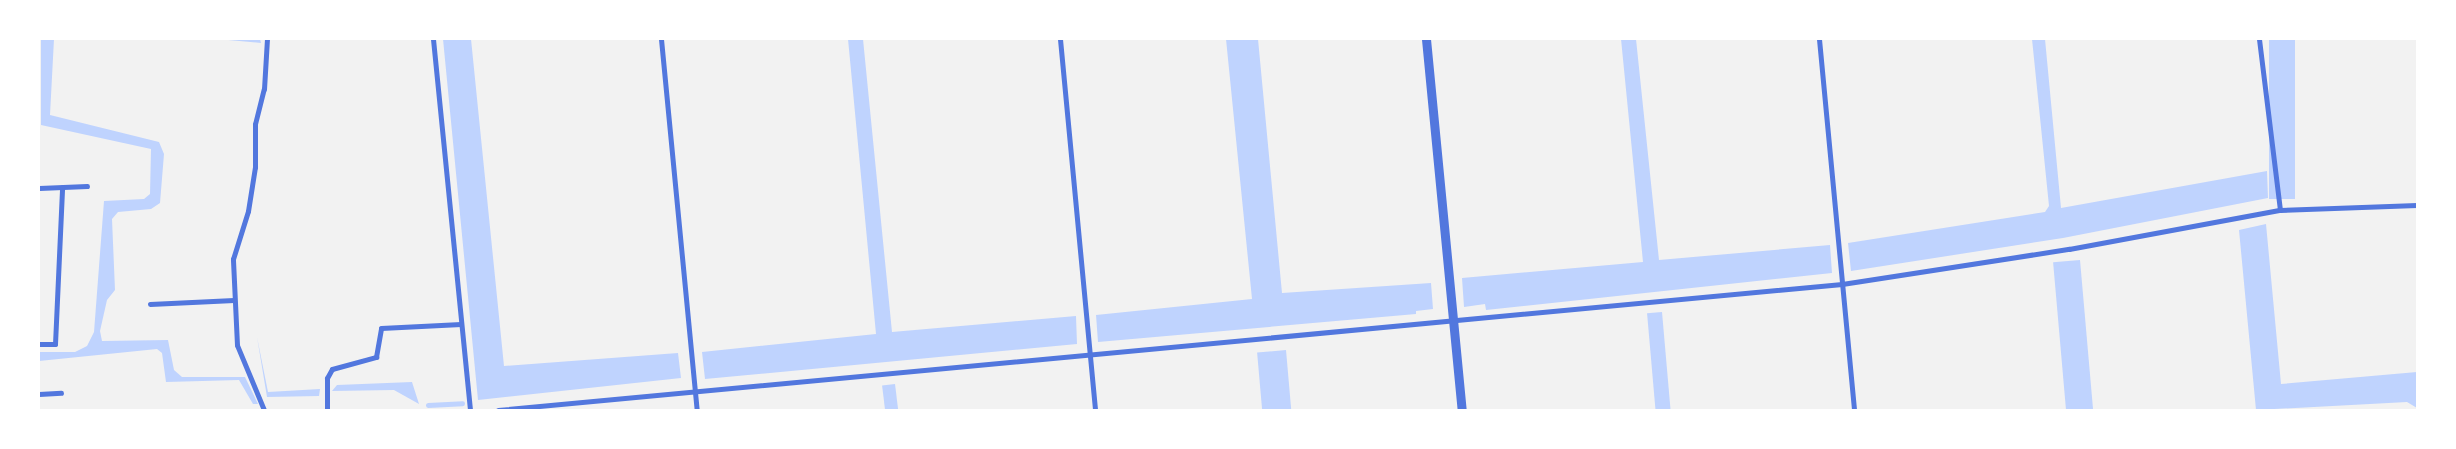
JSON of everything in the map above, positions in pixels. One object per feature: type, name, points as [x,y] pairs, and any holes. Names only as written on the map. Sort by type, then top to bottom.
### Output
[{"type":"street","points":[[264,410],[237,345],[233,259],[251,193],[267,39]]},
{"type":"street","points":[[433,39],[470,410]]},
{"type":"street","points":[[661,39],[697,410]]},
{"type":"street","points":[[1060,39],[1095,410]]},
{"type":"street","points":[[1426,39],[1462,410]]},
{"type":"street","points":[[1819,39],[1854,410]]},
{"type":"street","points":[[2259,39],[2280,210]]},
{"type":"street","points":[[39,188],[88,186]]},
{"type":"street","points":[[39,344],[55,344],[62,187]]},
{"type":"street","points":[[498,410],[1842,284],[2069,249],[2280,210],[2417,206]]},
{"type":"street","points":[[150,304],[234,300]]},
{"type":"street","points":[[327,410],[327,378],[332,370],[376,357],[381,328],[461,324]]},
{"type":"street","points":[[39,394],[61,393]]},
{"type":"water","points":[[41,39],[54,39],[50,115],[159,142],[164,154],[160,203],[151,209],[118,212],[112,219],[115,290],[107,300],[100,331],[102,341],[168,340],[174,370],[182,377],[245,377],[258,404],[253,404],[239,380],[166,382],[162,353],[157,349],[39,361],[39,352],[75,352],[87,346],[94,332],[104,201],[144,199],[150,194],[151,149],[41,125]]},
{"type":"water","points":[[217,39],[260,39],[261,43]]},
{"type":"water","points":[[443,39],[471,39],[504,366],[678,353],[681,378],[478,400]]},
{"type":"water","points":[[848,39],[863,39],[892,332],[1076,316],[1077,344],[705,379],[702,352],[876,334]]},
{"type":"water","points":[[1226,39],[1258,39],[1282,293],[1431,283],[1433,309],[1416,311],[1416,314],[1098,342],[1096,315],[1252,299]]},
{"type":"water","points":[[1621,39],[1636,39],[1659,260],[1830,245],[1832,273],[1486,310],[1485,304],[1464,307],[1462,278],[1643,262]]},
{"type":"water","points":[[2032,39],[2045,39],[2061,208],[2267,171],[2268,198],[2063,238],[1851,271],[1848,243],[2045,212],[2049,206]]},
{"type":"water","points":[[2269,39],[2295,39],[2295,199],[2269,199]]},
{"type":"water","points":[[2266,224],[2281,384],[2417,372],[2417,408],[2407,402],[2256,410],[2239,230]]},
{"type":"water","points":[[2080,260],[2093,410],[2066,410],[2053,262]]},
{"type":"water","points":[[1662,312],[1671,410],[1656,410],[1647,313]]},
{"type":"water","points":[[257,337],[268,392],[320,389],[319,396],[267,397]]},
{"type":"water","points":[[1286,350],[1291,410],[1262,410],[1257,353]]},
{"type":"water","points":[[412,382],[419,404],[394,390],[332,391],[337,385]]},
{"type":"water","points":[[895,384],[898,410],[885,410],[882,386]]},
{"type":"waterway","points":[[428,405],[462,403]]}]
